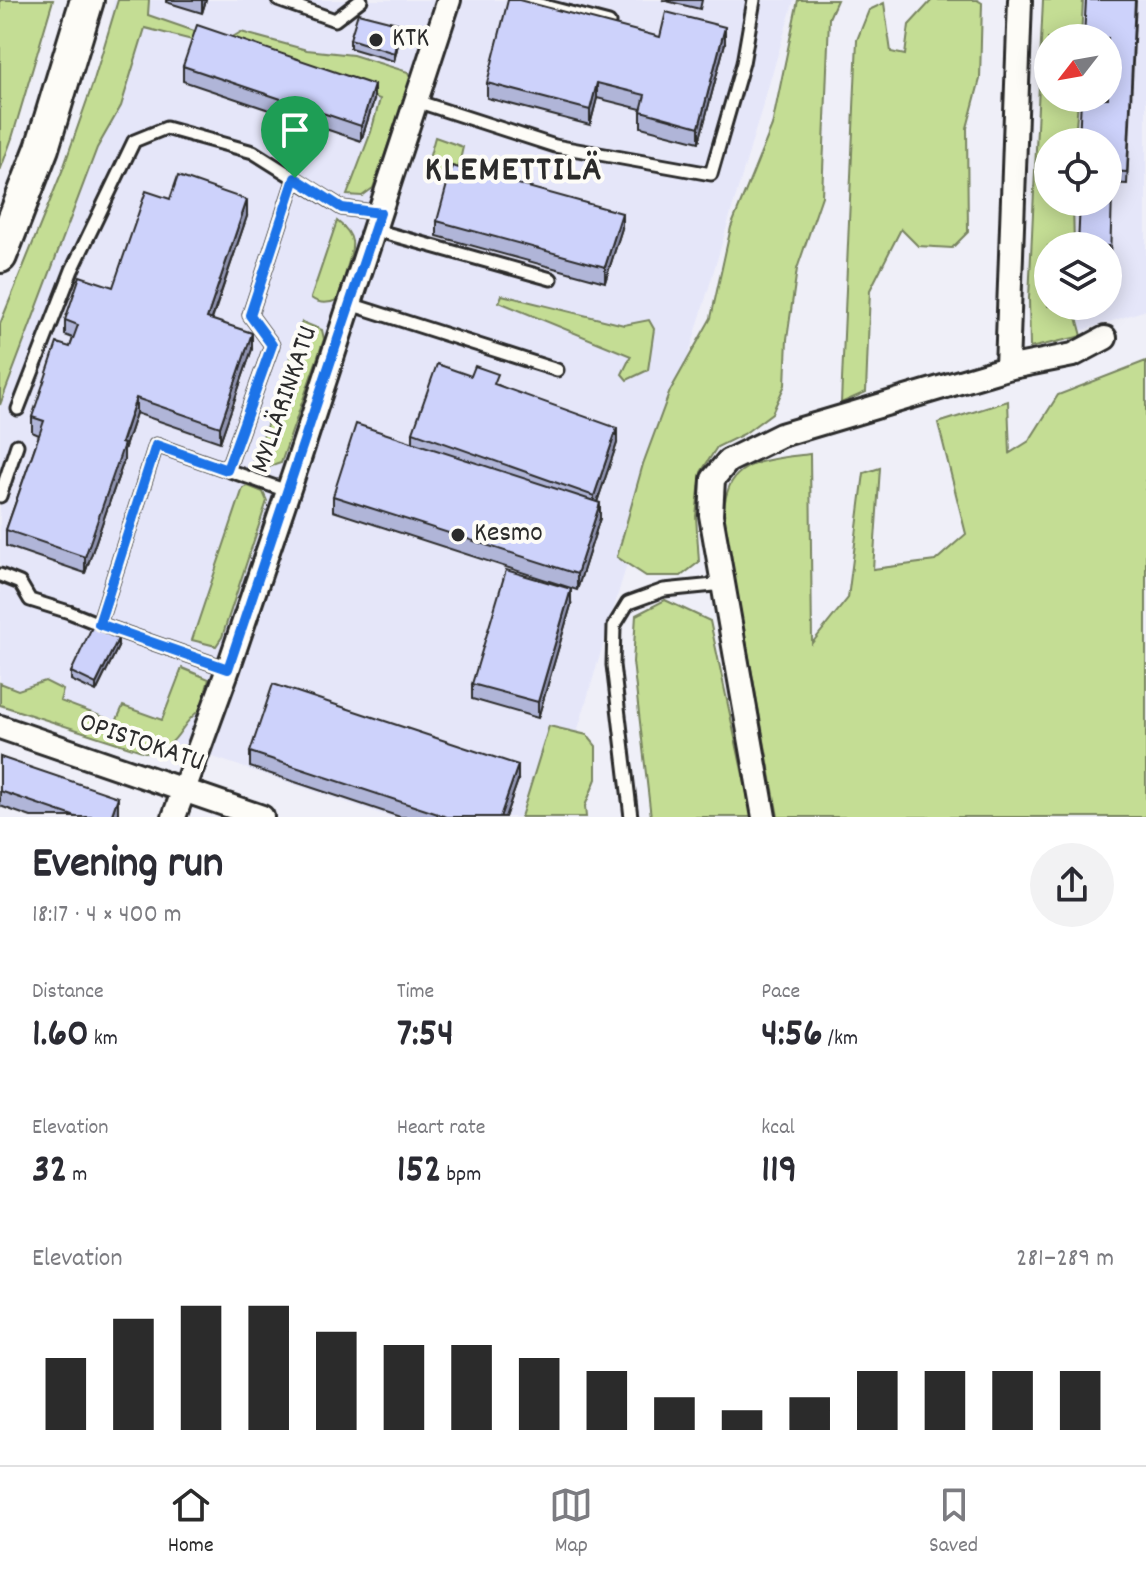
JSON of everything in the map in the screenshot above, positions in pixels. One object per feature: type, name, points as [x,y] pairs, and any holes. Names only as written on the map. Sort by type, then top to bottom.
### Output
[{"type":"main road","points":[[0,256],[42,148],[87,0]]},
{"type":"street","name":"MYLLÄRINKATU","points":[[174,817],[228,669],[449,0]]},
{"type":"street","points":[[1007,368],[1020,0]]},
{"type":"street","points":[[764,817],[711,515],[713,479],[728,461],[781,435],[1007,368],[1073,355],[1105,338]]},
{"type":"street","name":"OPISTOKATU","points":[[0,727],[262,817]]},
{"type":"lane","points":[[278,0],[335,20],[361,0]]},
{"type":"lane","points":[[521,0],[620,26]]},
{"type":"lane","points":[[416,101],[555,146],[711,174],[743,63],[754,0]]},
{"type":"lane","points":[[18,409],[72,270],[134,141],[166,128],[253,152],[342,208],[551,279]]},
{"type":"lane","points":[[227,470],[272,345],[250,315],[295,178]]},
{"type":"lane","points":[[350,304],[557,370]]},
{"type":"lane","points":[[0,496],[17,445]]},
{"type":"lane","points":[[99,624],[156,445],[287,491]]},
{"type":"lane","points":[[0,575],[20,583],[30,600],[228,669]]},
{"type":"lane","points":[[631,817],[613,665],[614,626],[628,603],[664,590],[724,584]]},
{"type":"shaded area","points":[[114,0],[794,0],[552,817],[390,817],[0,682],[0,370],[86,147]]},
{"type":"shaded area","points":[[1079,0],[1146,0],[1146,310],[1122,318],[1122,232],[1067,232],[1068,216],[1122,216],[1122,128],[1069,128],[1070,112],[1122,112],[1122,24],[1077,24]]},
{"type":"shaded area","points":[[1066,320],[1115,320],[1065,336]]},
{"type":"green space","points":[[0,0],[53,0],[0,171]]},
{"type":"green space","points":[[118,0],[149,0],[148,15],[206,35],[192,40],[145,28],[121,106],[97,148],[0,405],[0,324],[63,169]]},
{"type":"green space","points":[[798,0],[837,0],[829,18],[822,196],[797,269],[787,339],[785,385],[772,413],[744,434],[717,447],[701,472],[696,516],[699,562],[681,576],[646,576],[617,557],[643,464],[670,391],[711,318],[731,227],[772,126]]},
{"type":"green space","points":[[932,0],[977,0],[982,3],[980,79],[967,128],[968,232],[952,248],[918,246],[901,229],[870,290],[866,392],[841,403],[857,40],[869,10],[884,3],[891,52],[905,55],[909,25]]},
{"type":"green space","points":[[1043,0],[1083,0],[1082,24],[1042,24]]},
{"type":"green space","points":[[241,32],[307,50],[353,55],[408,72],[411,79],[373,188],[362,196],[347,195],[380,99],[226,41]]},
{"type":"green space","points":[[1038,112],[1077,112],[1076,128],[1037,128]]},
{"type":"green space","points":[[435,137],[463,147],[455,182],[451,185],[424,177]]},
{"type":"green space","points":[[1034,192],[1034,216],[1073,216],[1074,232],[1034,232],[1034,320],[1078,320],[1082,336],[1030,348]]},
{"type":"green space","points":[[337,221],[351,237],[351,253],[337,300],[320,302],[311,298]]},
{"type":"green space","points":[[502,295],[624,325],[649,320],[654,329],[648,370],[627,380],[622,374],[631,356],[499,302]]},
{"type":"green space","points":[[302,322],[322,330],[324,339],[281,463],[269,467],[253,460]]},
{"type":"green space","points":[[1146,361],[1146,817],[778,817],[723,515],[733,479],[741,471],[762,462],[810,454],[812,643],[848,598],[864,473],[880,468],[873,569],[935,561],[966,534],[938,423],[1008,401],[1010,453],[1029,441],[1058,395]]},
{"type":"green space","points":[[248,486],[263,492],[267,501],[222,637],[216,646],[192,640],[243,488]]},
{"type":"green space","points":[[665,600],[710,621],[752,817],[651,817],[633,662],[636,615]]},
{"type":"green space","points":[[182,668],[209,679],[201,709],[173,741],[157,750],[145,752],[0,705],[0,683],[18,690],[45,681],[63,690],[60,701],[116,722],[123,706],[162,720]]},
{"type":"green space","points":[[549,726],[587,735],[596,746],[596,779],[585,806],[586,817],[521,817]]},
{"type":"building","points":[[508,0],[519,0],[660,37],[666,12],[725,27],[699,127],[641,111],[645,95],[597,83],[590,110],[487,83]]},
{"type":"building","points":[[1086,0],[1135,0],[1127,172],[1122,172],[1122,128],[1080,128],[1080,112],[1122,112],[1122,24],[1085,24]]},
{"type":"building","name":"KTK","points":[[358,13],[401,24],[394,53],[350,39]]},
{"type":"building","points":[[197,25],[374,85],[361,126],[183,66]]},
{"type":"building","points":[[452,166],[622,213],[605,267],[437,221]]},
{"type":"building","points":[[178,176],[247,200],[207,318],[252,333],[220,427],[136,398],[121,443],[124,444],[85,557],[6,530],[44,421],[32,417],[57,343],[70,347],[78,325],[65,320],[80,276],[113,287],[146,191],[170,199]]},
{"type":"building","points":[[1079,216],[1111,216],[1111,232],[1079,232]]},
{"type":"building","points":[[437,364],[471,376],[475,366],[498,374],[494,384],[617,428],[594,496],[413,432]]},
{"type":"building","points":[[356,424],[600,503],[577,574],[333,496]]},
{"type":"building","points":[[506,570],[571,589],[538,702],[472,684]]},
{"type":"building","points":[[92,627],[118,639],[96,684],[71,672]]},
{"type":"building","points":[[273,684],[518,765],[500,817],[447,817],[250,752]]},
{"type":"building","points":[[0,757],[118,797],[111,817],[76,817],[0,791]]},
{"type":"place","name":"KTK","points":[[376,40]]},
{"type":"place","name":"Kesmo","points":[[458,535]]},
{"type":"district","name":"KLEMETTILÄ","points":[[514,172]]},
{"type":"route","points":[[295,178],[342,208],[380,213],[228,669],[99,624],[156,445],[227,470],[272,345],[250,315],[295,178]]}]
